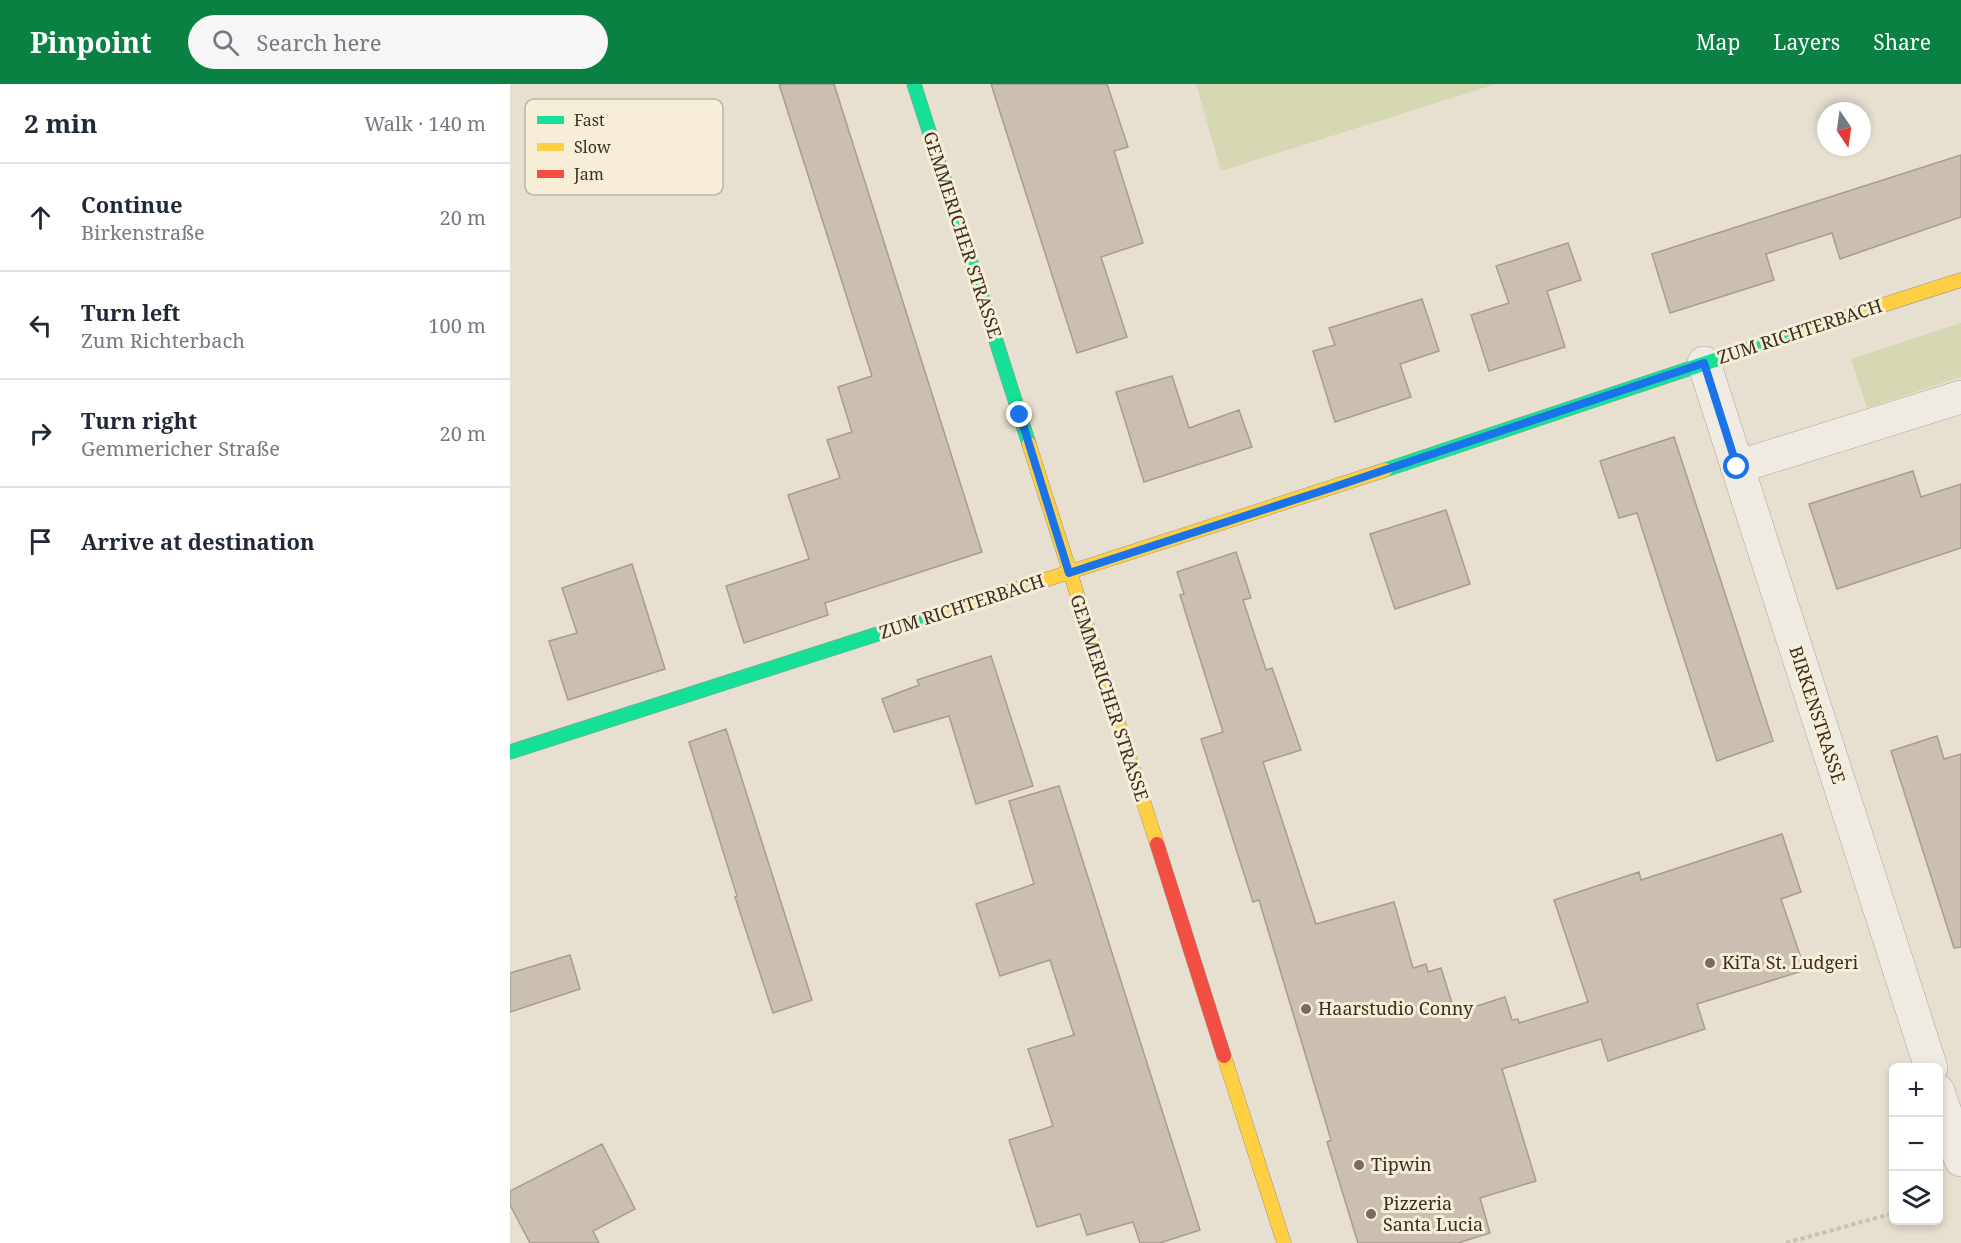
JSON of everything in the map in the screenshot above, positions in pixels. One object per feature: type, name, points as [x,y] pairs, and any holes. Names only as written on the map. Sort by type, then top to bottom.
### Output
[{"type":"street","name":"GEMMERICHER STRASSE","points":[[914,84],[1284,1243]]},
{"type":"street","name":"ZUM RICHTERBACH","points":[[511,748],[1069,573],[1961,280]]},
{"type":"street","name":"BIRKENSTRASSE","points":[[1704,363],[1929,1063]]},
{"type":"street","points":[[1737,467],[1961,397]]},
{"type":"street","points":[[1943,1106],[1961,1160]]},
{"type":"path","points":[[1786,1243],[1889,1214]]},
{"type":"green space","points":[[1196,84],[1496,84],[1221,171]]},
{"type":"green space","points":[[1961,323],[1961,377],[1867,408],[1851,359]]},
{"type":"building","points":[[779,84],[834,84],[982,552],[825,603],[828,615],[744,643],[726,586],[809,559],[788,495],[840,478],[827,440],[852,432],[838,387],[872,376]]},
{"type":"building","points":[[991,84],[1107,84],[1128,147],[1114,151],[1143,243],[1101,257],[1127,337],[1077,353]]},
{"type":"building","points":[[1961,155],[1961,217],[1840,259],[1832,233],[1766,254],[1774,280],[1670,313],[1652,254]]},
{"type":"building","points":[[1568,243],[1581,280],[1547,291],[1565,347],[1489,371],[1471,315],[1509,303],[1496,266]]},
{"type":"building","points":[[1422,299],[1439,351],[1400,364],[1411,397],[1335,422],[1313,351],[1335,345],[1329,328]]},
{"type":"building","points":[[1172,376],[1189,428],[1239,410],[1252,447],[1144,482],[1116,392]]},
{"type":"building","points":[[1674,437],[1773,741],[1717,761],[1637,513],[1619,518],[1600,461]]},
{"type":"building","points":[[1913,471],[1921,497],[1961,484],[1961,548],[1837,589],[1809,504]]},
{"type":"building","points":[[1446,510],[1470,584],[1395,609],[1370,534]]},
{"type":"building","points":[[1236,552],[1251,598],[1243,600],[1266,670],[1272,668],[1301,750],[1263,762],[1316,924],[1394,902],[1413,968],[1426,964],[1428,972],[1441,968],[1455,1013],[1505,997],[1512,1020],[1518,1019],[1519,1023],[1588,1002],[1554,900],[1639,872],[1641,880],[1782,834],[1801,892],[1781,899],[1805,970],[1697,1004],[1705,1029],[1608,1061],[1601,1039],[1502,1069],[1536,1181],[1480,1198],[1490,1233],[1458,1243],[1358,1243],[1327,1142],[1331,1140],[1259,900],[1253,902],[1201,739],[1223,732],[1180,595],[1184,594],[1177,572]]},
{"type":"building","points":[[632,564],[665,669],[568,700],[549,641],[577,633],[562,588]]},
{"type":"building","points":[[991,656],[1033,786],[976,804],[949,716],[894,732],[882,699],[919,685],[917,680]]},
{"type":"building","points":[[726,729],[812,1000],[773,1013],[735,897],[737,896],[689,742]]},
{"type":"building","points":[[1937,736],[1944,759],[1961,754],[1961,947],[1954,948],[1891,751]]},
{"type":"building","points":[[1059,786],[1200,1230],[1160,1243],[1140,1243],[1133,1222],[1087,1235],[1080,1214],[1037,1227],[1009,1140],[1053,1126],[1028,1049],[1074,1035],[1050,960],[1000,976],[976,904],[1034,884],[1009,801]]},
{"type":"building","points":[[570,955],[580,989],[510,1012],[510,973]]},
{"type":"building","points":[[602,1144],[635,1209],[593,1231],[599,1243],[530,1243],[510,1205],[510,1191]]},
{"type":"traffic: fast","points":[[914,84],[1029,444]]},
{"type":"traffic: fast","points":[[1385,470],[1802,331]]},
{"type":"traffic: fast","points":[[510,752],[946,612]]},
{"type":"traffic: slow","points":[[1802,331],[1961,280]]},
{"type":"traffic: slow","points":[[1029,444],[1157,844]]},
{"type":"traffic: slow","points":[[946,612],[1385,470]]},
{"type":"traffic: slow","points":[[1224,1056],[1284,1243]]},
{"type":"traffic: jam","points":[[1157,844],[1224,1056]]},
{"type":"place","name":"KiTa St. Ludgeri","points":[[1710,963]]},
{"type":"place","name":"Haarstudio Conny","points":[[1306,1009]]},
{"type":"place","name":"Tipwin","points":[[1359,1165]]},
{"type":"place","name":"Pizzeria Santa Lucia","points":[[1371,1214]]},
{"type":"route","points":[[1020,415],[1069,573],[1704,363],[1737,467]]}]
